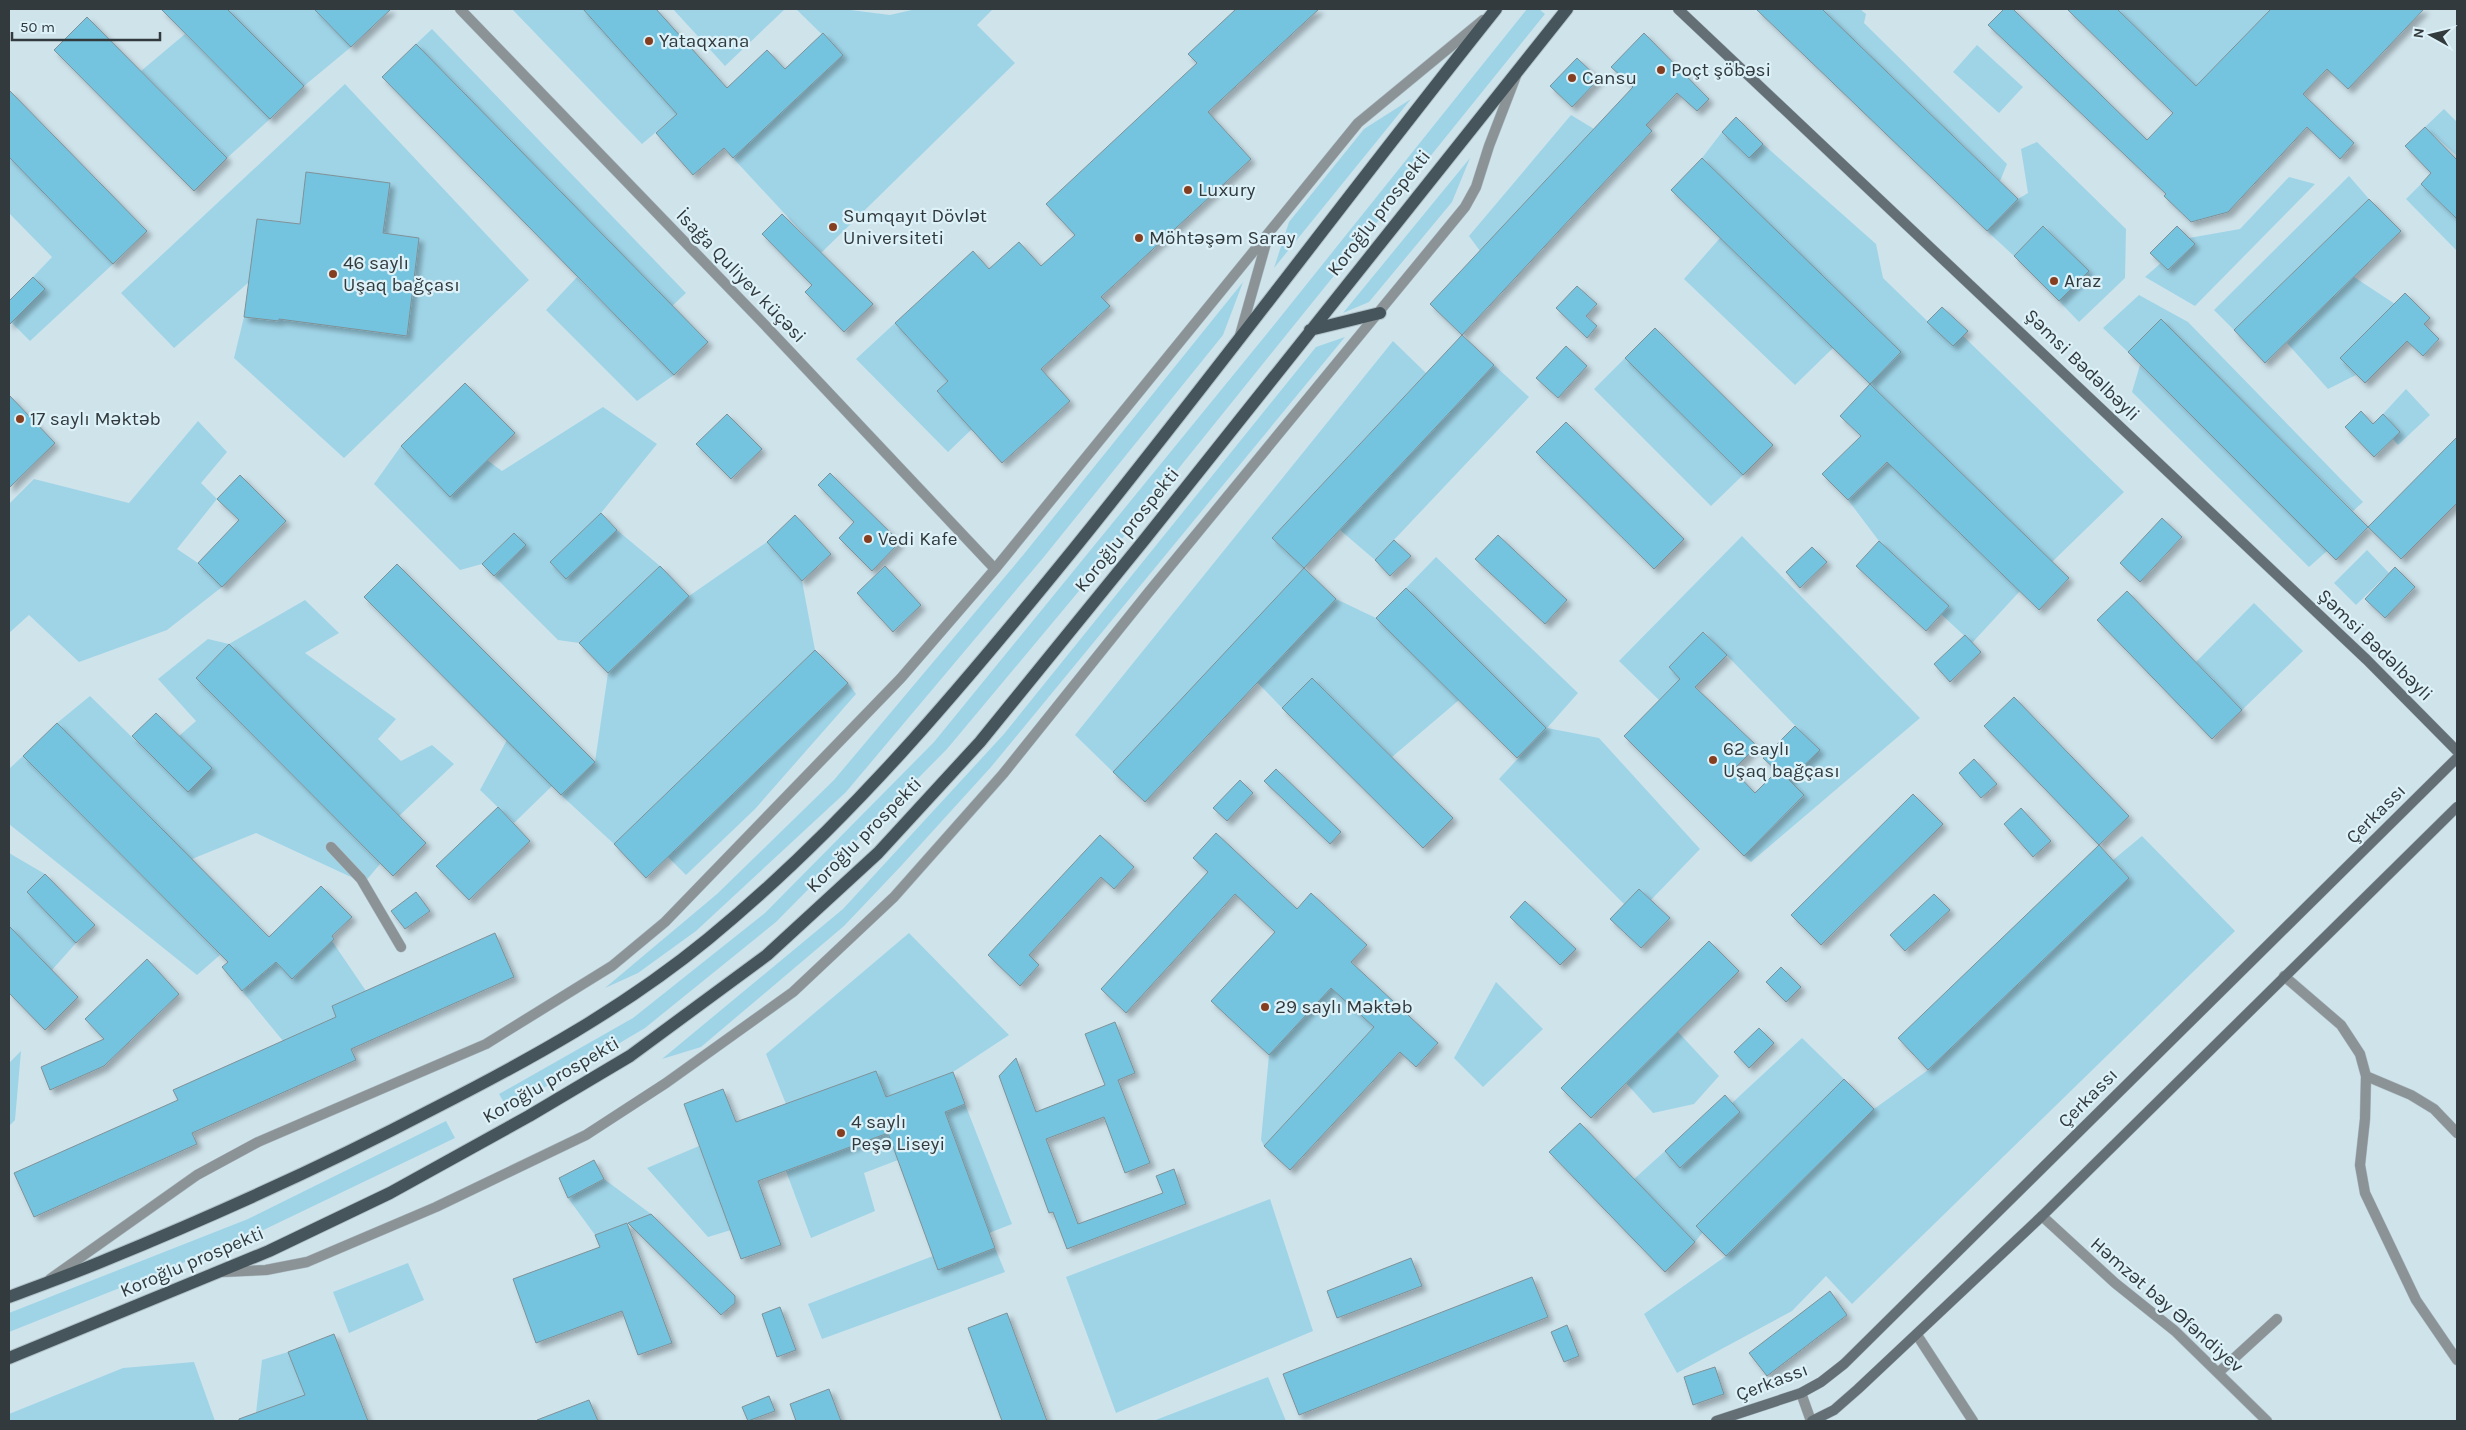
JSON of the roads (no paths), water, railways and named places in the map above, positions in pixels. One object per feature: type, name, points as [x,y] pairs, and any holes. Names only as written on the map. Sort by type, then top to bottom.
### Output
[{"type":"main road","name":"Koroğlu prospekti","points":[[9,1297],[97,1264],[202,1220],[350,1152],[497,1076],[606,1013],[704,942],[795,864],[855,803],[995,646],[1176,422],[1340,206],[1495,9]]},
{"type":"main road","name":"Koroğlu prospekti","points":[[9,1358],[269,1251],[390,1193],[529,1116],[630,1056],[767,955],[878,853],[980,742],[1139,547],[1522,63],[1567,9]]},
{"type":"main road","points":[[1310,330],[1380,312]]},
{"type":"street","name":"İsağa Quliyev küçəsi","points":[[460,9],[771,331],[995,569]]},
{"type":"street","points":[[46,1282],[82,1254],[197,1175],[258,1142],[486,1044],[612,966],[665,922],[902,678],[995,569],[1358,123],[1495,9]]},
{"type":"street","name":"Şəmsi Bədəlbəyli","points":[[1678,9],[2367,660],[2457,751]]},
{"type":"street","points":[[217,1273],[266,1270],[307,1262],[436,1207],[586,1135],[650,1093],[793,992],[894,897],[1003,774],[1148,593],[1465,207],[1476,187],[1489,146],[1522,63]]},
{"type":"street","points":[[1239,339],[1270,230]]},
{"type":"street","name":"Çerkassı","points":[[1716,1421],[1801,1393],[1821,1382],[1844,1364],[2457,758]]},
{"type":"street","points":[[1801,1393],[1811,1421],[1834,1410],[1917,1335],[2042,1216],[2457,807]]},
{"type":"street","points":[[331,847],[361,879],[401,948]]},
{"type":"street","points":[[2284,976],[2341,1025],[2360,1054],[2366,1076],[2366,1119],[2360,1165],[2365,1193],[2416,1300],[2457,1360]]},
{"type":"street","points":[[2366,1076],[2411,1095],[2434,1109],[2457,1133]]},
{"type":"street","name":"Həmzət bəy Əfəndiyev","points":[[2042,1216],[2085,1257],[2175,1331],[2268,1421]]},
{"type":"street","points":[[2219,1372],[2277,1319]]},
{"type":"street","points":[[1917,1335],[1973,1421]]},
{"type":"place","name":"Yataqxana","points":[[649,41]]},
{"type":"place","name":"Poçt şöbəsi","points":[[1661,70]]},
{"type":"place","name":"Cansu","points":[[1572,78]]},
{"type":"place","name":"Luxury","points":[[1188,190]]},
{"type":"place","name":"Sumqayıt Dövlət Universiteti","points":[[833,227]]},
{"type":"place","name":"Möhtəşəm Saray","points":[[1139,238]]},
{"type":"place","name":"46 saylı Uşaq bağçası","points":[[333,274]]},
{"type":"place","name":"Araz","points":[[2054,281]]},
{"type":"place","name":"17 saylı Məktəb","points":[[20,419]]},
{"type":"place","name":"Vedi Kafe","points":[[868,539]]},
{"type":"place","name":"62 saylı Uşaq bağçası","points":[[1713,760]]},
{"type":"place","name":"29 saylı Məktəb","points":[[1265,1007]]},
{"type":"place","name":"4 saylı Peşə Liseyi","points":[[841,1133]]}]
